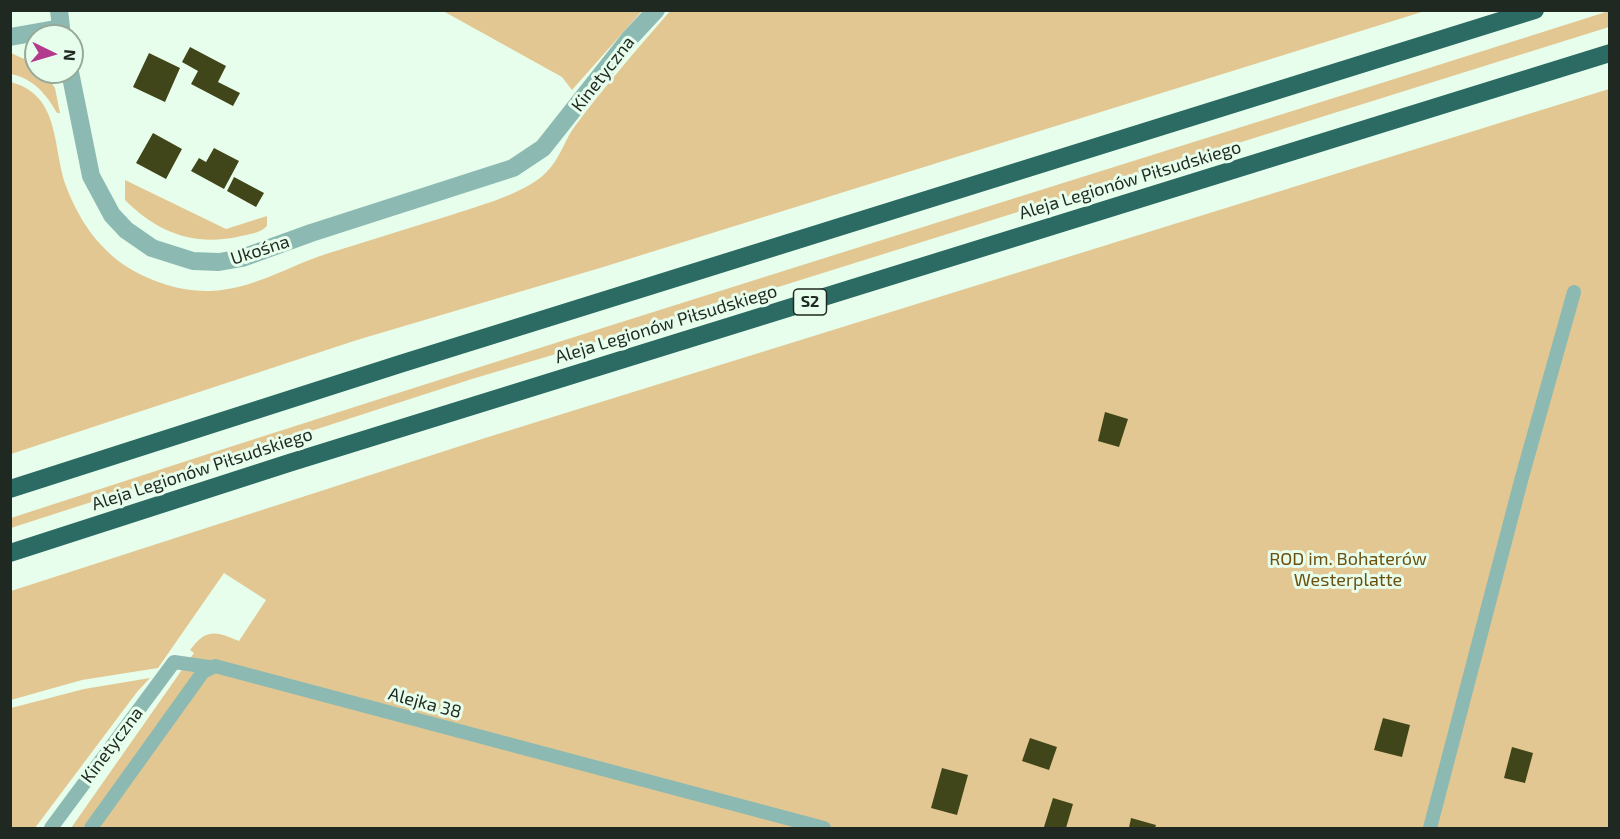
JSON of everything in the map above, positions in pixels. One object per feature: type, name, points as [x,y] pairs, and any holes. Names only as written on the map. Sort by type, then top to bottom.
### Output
[{"type":"highway","points":[[10,489],[400,364],[1535,10]]},
{"type":"highway","name":"Aleja Legionów Piłsudskiego","points":[[10,553],[289,463],[1610,52]]},
{"type":"street","name":"Kinetyczna","points":[[552,139],[630,38],[656,10]]},
{"type":"street","name":"Ukośna","points":[[72,84],[91,176],[112,215],[139,241],[171,256],[193,261],[219,262],[242,258],[311,233],[513,168],[543,148],[552,139]]},
{"type":"lane","points":[[1430,828],[1574,292]]},
{"type":"lane","name":"Alejka 38","points":[[174,662],[209,668],[215,666],[824,828]]},
{"type":"lane","name":"Kinetyczna","points":[[51,828],[174,662]]},
{"type":"lane","points":[[92,828],[203,672],[209,668]]},
{"type":"green space","points":[[671,10],[1425,11],[600,268],[357,340],[11,454],[11,82],[27,89],[39,99],[47,111],[56,139],[66,186],[78,212],[100,244],[117,260],[155,281],[183,289],[210,291],[255,282],[311,259],[483,205],[530,185],[552,166],[586,111]]},
{"type":"green space","points":[[443,11],[642,11],[572,90],[562,77]]},
{"type":"green space","points":[[1609,11],[1609,27],[727,303],[472,379],[11,528],[11,518],[210,453]]},
{"type":"green space","points":[[11,53],[24,59],[24,79],[11,74]]},
{"type":"green space","points":[[33,84],[52,84],[60,113],[57,113],[44,94]]},
{"type":"green space","name":"ROD im. Bohaterów Westerplatte","points":[[1609,89],[1609,828],[71,828],[194,653],[190,650],[206,635],[224,635],[239,641],[266,600],[224,573],[158,668],[82,680],[11,700],[11,591],[485,438]]},
{"type":"green space","points":[[125,180],[226,229],[267,216],[267,226],[253,233],[221,239],[205,240],[176,234],[150,221],[125,200]]},
{"type":"green space","points":[[150,678],[35,828],[11,828],[11,708],[84,689]]},
{"type":"building","points":[[190,47],[226,66],[218,82],[240,93],[233,106],[191,84],[198,71],[182,62]]},
{"type":"building","points":[[149,53],[180,68],[165,102],[133,87]]},
{"type":"building","points":[[153,133],[182,149],[166,179],[136,163]]},
{"type":"building","points":[[214,148],[239,161],[224,189],[191,171],[199,158],[206,162]]},
{"type":"building","points":[[234,177],[264,193],[256,207],[227,191]]},
{"type":"building","points":[[1105,412],[1128,419],[1119,447],[1098,441]]},
{"type":"building","points":[[1383,718],[1410,725],[1402,757],[1374,750]]},
{"type":"building","points":[[1030,738],[1057,747],[1049,770],[1022,761]]},
{"type":"building","points":[[1512,747],[1533,753],[1525,783],[1504,778]]},
{"type":"building","points":[[942,768],[968,775],[957,815],[931,808]]},
{"type":"building","points":[[1053,798],[1073,804],[1066,828],[1044,827]]},
{"type":"building","points":[[1131,818],[1156,825],[1155,828],[1129,828]]}]
